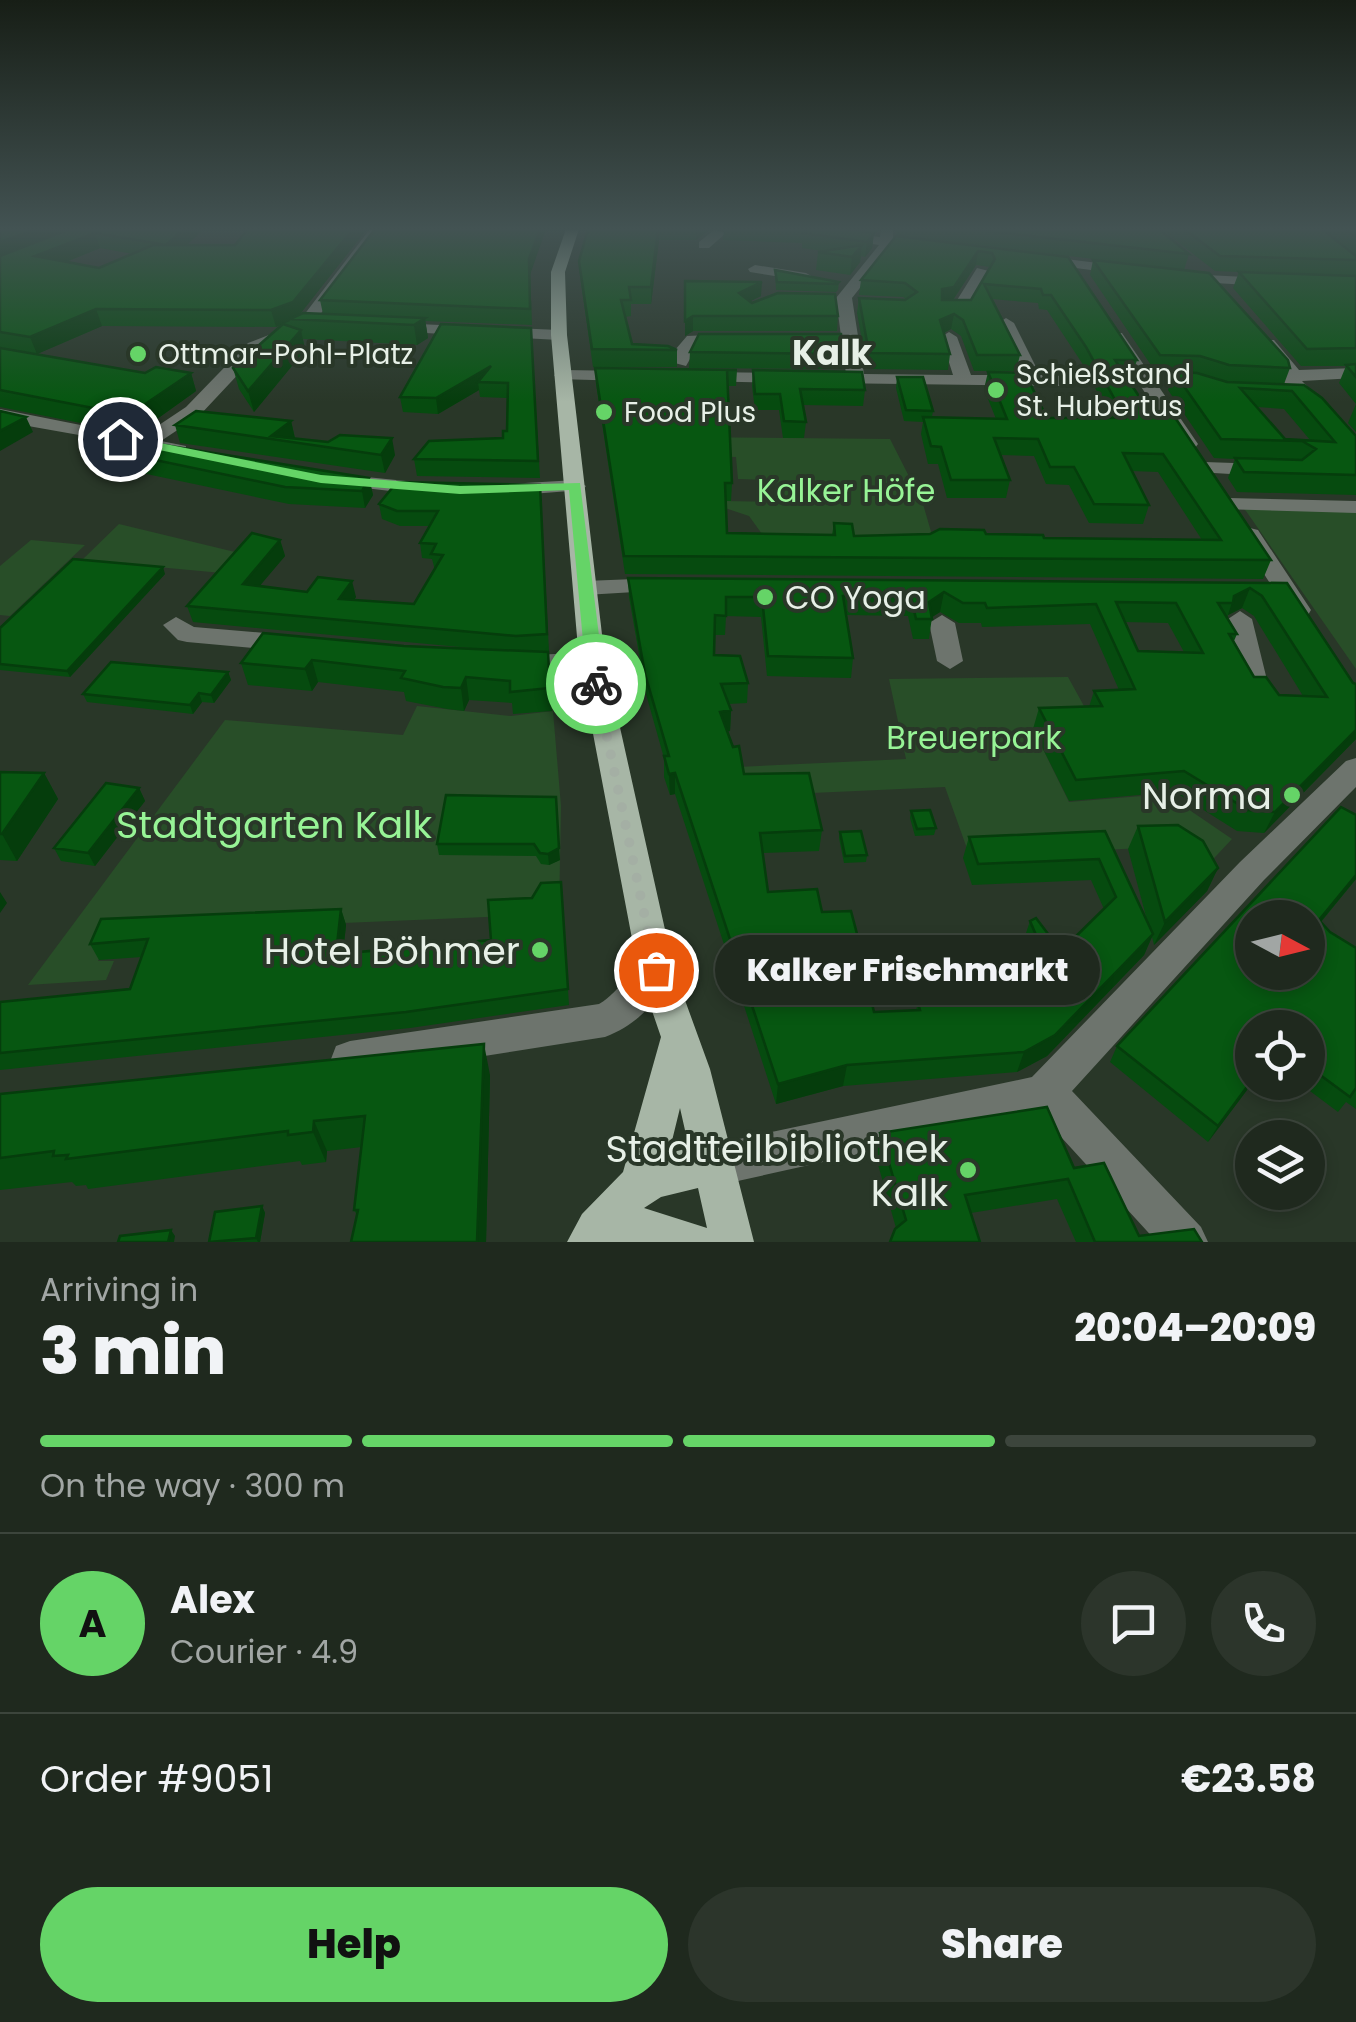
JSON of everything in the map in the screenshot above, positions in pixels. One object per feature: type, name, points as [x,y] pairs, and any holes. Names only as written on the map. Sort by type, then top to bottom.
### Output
[{"type":"main road","points":[[558,287],[559,335],[592,660],[656,970],[680,1036],[732,1242]]},
{"type":"main road","points":[[593,1236],[641,1182],[680,1036]]},
{"type":"main road","points":[[641,1182],[715,1165]]},
{"type":"main road","points":[[593,1236],[654,1230],[691,1242]]},
{"type":"street","points":[[144,444],[193,411],[254,347],[315,324],[339,287]]},
{"type":"street","points":[[845,287],[839,302],[841,340],[856,379]]},
{"type":"street","points":[[948,309],[959,310],[972,287]]},
{"type":"street","points":[[1218,287],[1228,297],[1266,298]]},
{"type":"street","points":[[839,302],[865,304]]},
{"type":"street","points":[[1106,321],[1155,380],[1204,468],[1310,625]]},
{"type":"street","points":[[1006,322],[1033,380]]},
{"type":"street","points":[[381,328],[559,335]]},
{"type":"street","points":[[1262,336],[1294,375],[1303,395],[1324,410],[1356,448]]},
{"type":"street","points":[[948,337],[964,380]]},
{"type":"street","points":[[680,362],[683,350],[693,340],[742,340]]},
{"type":"street","points":[[1294,375],[1356,372]]},
{"type":"street","points":[[563,374],[1064,380]]},
{"type":"street","points":[[1273,394],[1303,395]]},
{"type":"street","points":[[1324,410],[1356,415]]},
{"type":"street","points":[[2,421],[52,426],[208,456]]},
{"type":"street","points":[[1204,468],[1279,470]]},
{"type":"street","points":[[321,479],[442,490]]},
{"type":"street","points":[[478,490],[576,486]]},
{"type":"street","points":[[1228,504],[1356,507]]},
{"type":"street","points":[[585,588],[690,586]]},
{"type":"street","points":[[1255,592],[1288,592]]},
{"type":"street","points":[[1240,619],[1254,680]]},
{"type":"street","points":[[942,623],[950,661]]},
{"type":"street","points":[[176,625],[187,634],[311,645]]},
{"type":"street","points":[[499,664],[592,660]]},
{"type":"street","points":[[715,1165],[1046,1091],[1252,872],[1356,769]]},
{"type":"street","points":[[310,1065],[605,1020],[627,1008],[656,970]]},
{"type":"street","points":[[1046,1091],[1186,1242]]},
{"type":"green space","name":"Kalker Höfe","points":[[675,437],[890,439],[923,504],[934,542],[767,541],[749,516],[725,508],[725,501],[777,502],[775,480],[738,479],[736,457],[657,456]]},
{"type":"green space","points":[[1356,509],[1356,669],[1246,511]]},
{"type":"green space","points":[[119,524],[235,552],[222,573],[82,560]]},
{"type":"green space","points":[[31,540],[85,545],[10,616],[0,615],[0,566]]},
{"type":"green space","name":"Breuerpark","points":[[1068,677],[1095,726],[1033,729],[1069,802],[1166,794],[1232,839],[1201,872],[1161,847],[970,857],[945,787],[744,796],[738,767],[906,759],[889,679]]},
{"type":"green space","name":"Stadtgarten Kalk","points":[[417,706],[511,716],[553,711],[561,806],[559,914],[128,932],[112,929],[98,961],[114,961],[106,980],[28,985],[225,720],[403,735]]},
{"type":"building","points":[[0,287],[305,287],[293,302],[271,310],[96,309],[30,337],[0,332]]},
{"type":"building","points":[[330,287],[530,287],[530,309],[320,300]]},
{"type":"building","points":[[583,287],[651,287],[629,287],[631,300],[621,300],[632,344],[677,350],[592,349]]},
{"type":"building","points":[[685,287],[752,287],[739,293],[752,303],[778,293],[835,294],[838,316],[693,316],[685,321]]},
{"type":"building","points":[[910,287],[954,287],[942,289],[942,300],[971,300],[979,287],[986,287],[1020,355],[977,355],[963,320],[954,314],[940,320],[950,354],[869,353],[859,298],[905,300],[917,292]]},
{"type":"building","points":[[1018,287],[1088,287],[1137,360],[1115,360],[1152,416],[1174,416],[1271,560],[624,556],[595,368],[737,370],[727,370],[732,483],[725,483],[727,533],[835,535],[834,523],[852,524],[854,536],[930,534],[940,529],[1044,538],[1221,540],[1163,454],[1123,453],[1149,505],[1094,504],[1074,467],[1050,467],[1038,439],[994,438],[1010,480],[951,480],[941,447],[931,446],[923,417],[1007,419],[988,372],[1025,373],[1047,418],[1125,418],[1086,347],[1051,295],[1043,295],[1041,289]]},
{"type":"building","points":[[1112,287],[1222,287],[1288,360],[1290,368],[1229,365],[1200,356],[1160,355]]},
{"type":"building","points":[[1252,287],[1356,287],[1356,348],[1307,349]]},
{"type":"building","points":[[303,313],[425,318],[414,325],[290,319]]},
{"type":"building","points":[[283,324],[301,330],[248,391],[233,368]]},
{"type":"building","points":[[441,324],[531,328],[538,461],[414,459],[429,441],[503,438],[503,431],[507,431],[508,383],[478,382],[491,366],[436,398],[400,397]]},
{"type":"building","points":[[699,334],[841,334],[843,354],[690,352]]},
{"type":"building","points":[[0,348],[145,373],[156,367],[191,373],[129,415],[0,390]]},
{"type":"building","points":[[1356,364],[1356,377],[1346,365]]},
{"type":"building","points":[[753,370],[862,372],[865,390],[800,389],[806,422],[784,421],[780,394],[755,394]]},
{"type":"building","points":[[1174,372],[1197,373],[1227,382],[1304,385],[1322,398],[1356,436],[1356,475],[1244,472],[1235,458],[1302,460],[1316,449],[1302,441],[1221,439]],"holes":[[[1240,388],[1292,391],[1335,442],[1285,439]]]},
{"type":"building","points":[[897,377],[923,377],[933,411],[906,410]]},
{"type":"building","points":[[0,411],[26,417],[0,431]]},
{"type":"building","points":[[196,411],[291,421],[271,436],[328,442],[340,435],[392,438],[381,455],[175,425]]},
{"type":"building","points":[[151,443],[369,478],[362,491],[285,487],[131,455]]},
{"type":"building","points":[[397,482],[540,485],[547,634],[516,636],[187,606],[252,533],[280,540],[243,584],[307,592],[318,577],[352,581],[339,599],[414,604],[443,555],[431,554],[436,544],[420,543],[438,511],[397,511],[379,504]]},
{"type":"building","points":[[73,559],[163,567],[67,671],[0,664],[0,628]]},
{"type":"building","points":[[628,578],[1287,583],[1356,684],[1356,730],[1275,812],[1248,810],[1184,771],[1076,780],[1039,708],[1102,706],[1094,691],[1135,689],[1096,604],[987,608],[985,603],[963,603],[944,592],[929,602],[932,619],[916,619],[911,597],[843,596],[853,658],[768,656],[762,597],[726,597],[726,616],[715,615],[714,655],[740,656],[748,683],[721,684],[731,710],[720,712],[733,747],[739,746],[744,774],[809,773],[822,830],[760,833],[768,892],[817,889],[822,912],[851,911],[857,934],[834,936],[845,988],[868,987],[874,1012],[920,1010],[918,1003],[972,1001],[1019,960],[1063,998],[1030,921],[1036,918],[1061,951],[1116,897],[1099,859],[978,864],[969,837],[1105,831],[1153,934],[1055,1035],[1024,1052],[847,1065],[778,1084],[675,773],[669,774],[664,756],[669,756],[645,674]],"holes":[[[1250,588],[1262,596],[1327,697],[1279,695],[1266,677],[1254,677],[1229,634],[1237,634],[1218,603],[1233,603],[1234,596]],[[1116,602],[1176,603],[1203,653],[1138,651]]]},
{"type":"building","points":[[263,633],[404,646],[548,652],[550,688],[510,692],[510,681],[466,677],[461,688],[443,687],[401,678],[405,671],[312,660],[305,669],[241,663]]},
{"type":"building","points":[[111,662],[228,672],[211,695],[199,693],[190,705],[83,694]]},
{"type":"building","points":[[0,772],[44,773],[2,834],[0,834]]},
{"type":"building","points":[[106,783],[139,788],[88,853],[54,848]]},
{"type":"building","points":[[446,795],[556,797],[559,848],[548,854],[540,853],[534,844],[437,844]]},
{"type":"building","points":[[1341,807],[1356,815],[1356,875],[1325,913],[1325,900],[1254,900]]},
{"type":"building","points":[[930,810],[936,828],[917,829],[911,811]]},
{"type":"building","points":[[1178,825],[1203,841],[1218,868],[1165,922],[1138,826]]},
{"type":"building","points":[[861,831],[867,855],[845,856],[840,832]]},
{"type":"building","points":[[561,882],[568,989],[406,1012],[0,1053],[0,1002],[130,989],[148,939],[90,944],[101,919],[341,909],[336,954],[491,940],[488,900],[532,898],[541,883]]},
{"type":"building","points":[[1235,920],[1235,990],[1325,990],[1325,927],[1356,948],[1356,1088],[1350,1097],[1325,1079],[1325,1010],[1235,1010],[1237,1100],[1218,1126],[1117,1046]]},
{"type":"building","points":[[484,1044],[477,1242],[351,1242],[358,1210],[354,1210],[365,1116],[314,1121],[313,1132],[288,1135],[288,1131],[66,1159],[68,1155],[53,1156],[54,1151],[0,1158],[0,1094]]},
{"type":"building","points":[[1047,1107],[1074,1168],[1104,1163],[1139,1236],[1194,1229],[1202,1242],[1095,1242],[1068,1179],[965,1195],[980,1242],[890,1242],[895,1229],[906,1220],[880,1133]]},
{"type":"building","points":[[262,1206],[256,1238],[209,1242],[215,1212]]},
{"type":"building","points":[[171,1230],[168,1242],[118,1242],[120,1236]]},
{"type":"way so far","points":[[596,684],[656,970]]},
{"type":"place","name":"Ottmar-Pohl-Platz","points":[[138,354]]},
{"type":"place","name":"Schießstand St. Hubertus","points":[[996,390]]},
{"type":"place","name":"Food Plus","points":[[604,412]]},
{"type":"place","name":"CO Yoga","points":[[765,597]]},
{"type":"place","name":"Norma","points":[[1292,795]]},
{"type":"place","name":"Hotel Böhmer","points":[[540,950]]},
{"type":"place","name":"Kalker Frischmarkt","points":[[656,970]]},
{"type":"place","name":"Stadtteilbibliothek Kalk","points":[[968,1170]]},
{"type":"district","name":"Kalk","points":[[832,352]]},
{"type":"route","points":[[120,439],[321,479],[496,491],[576,486],[596,684]]}]
